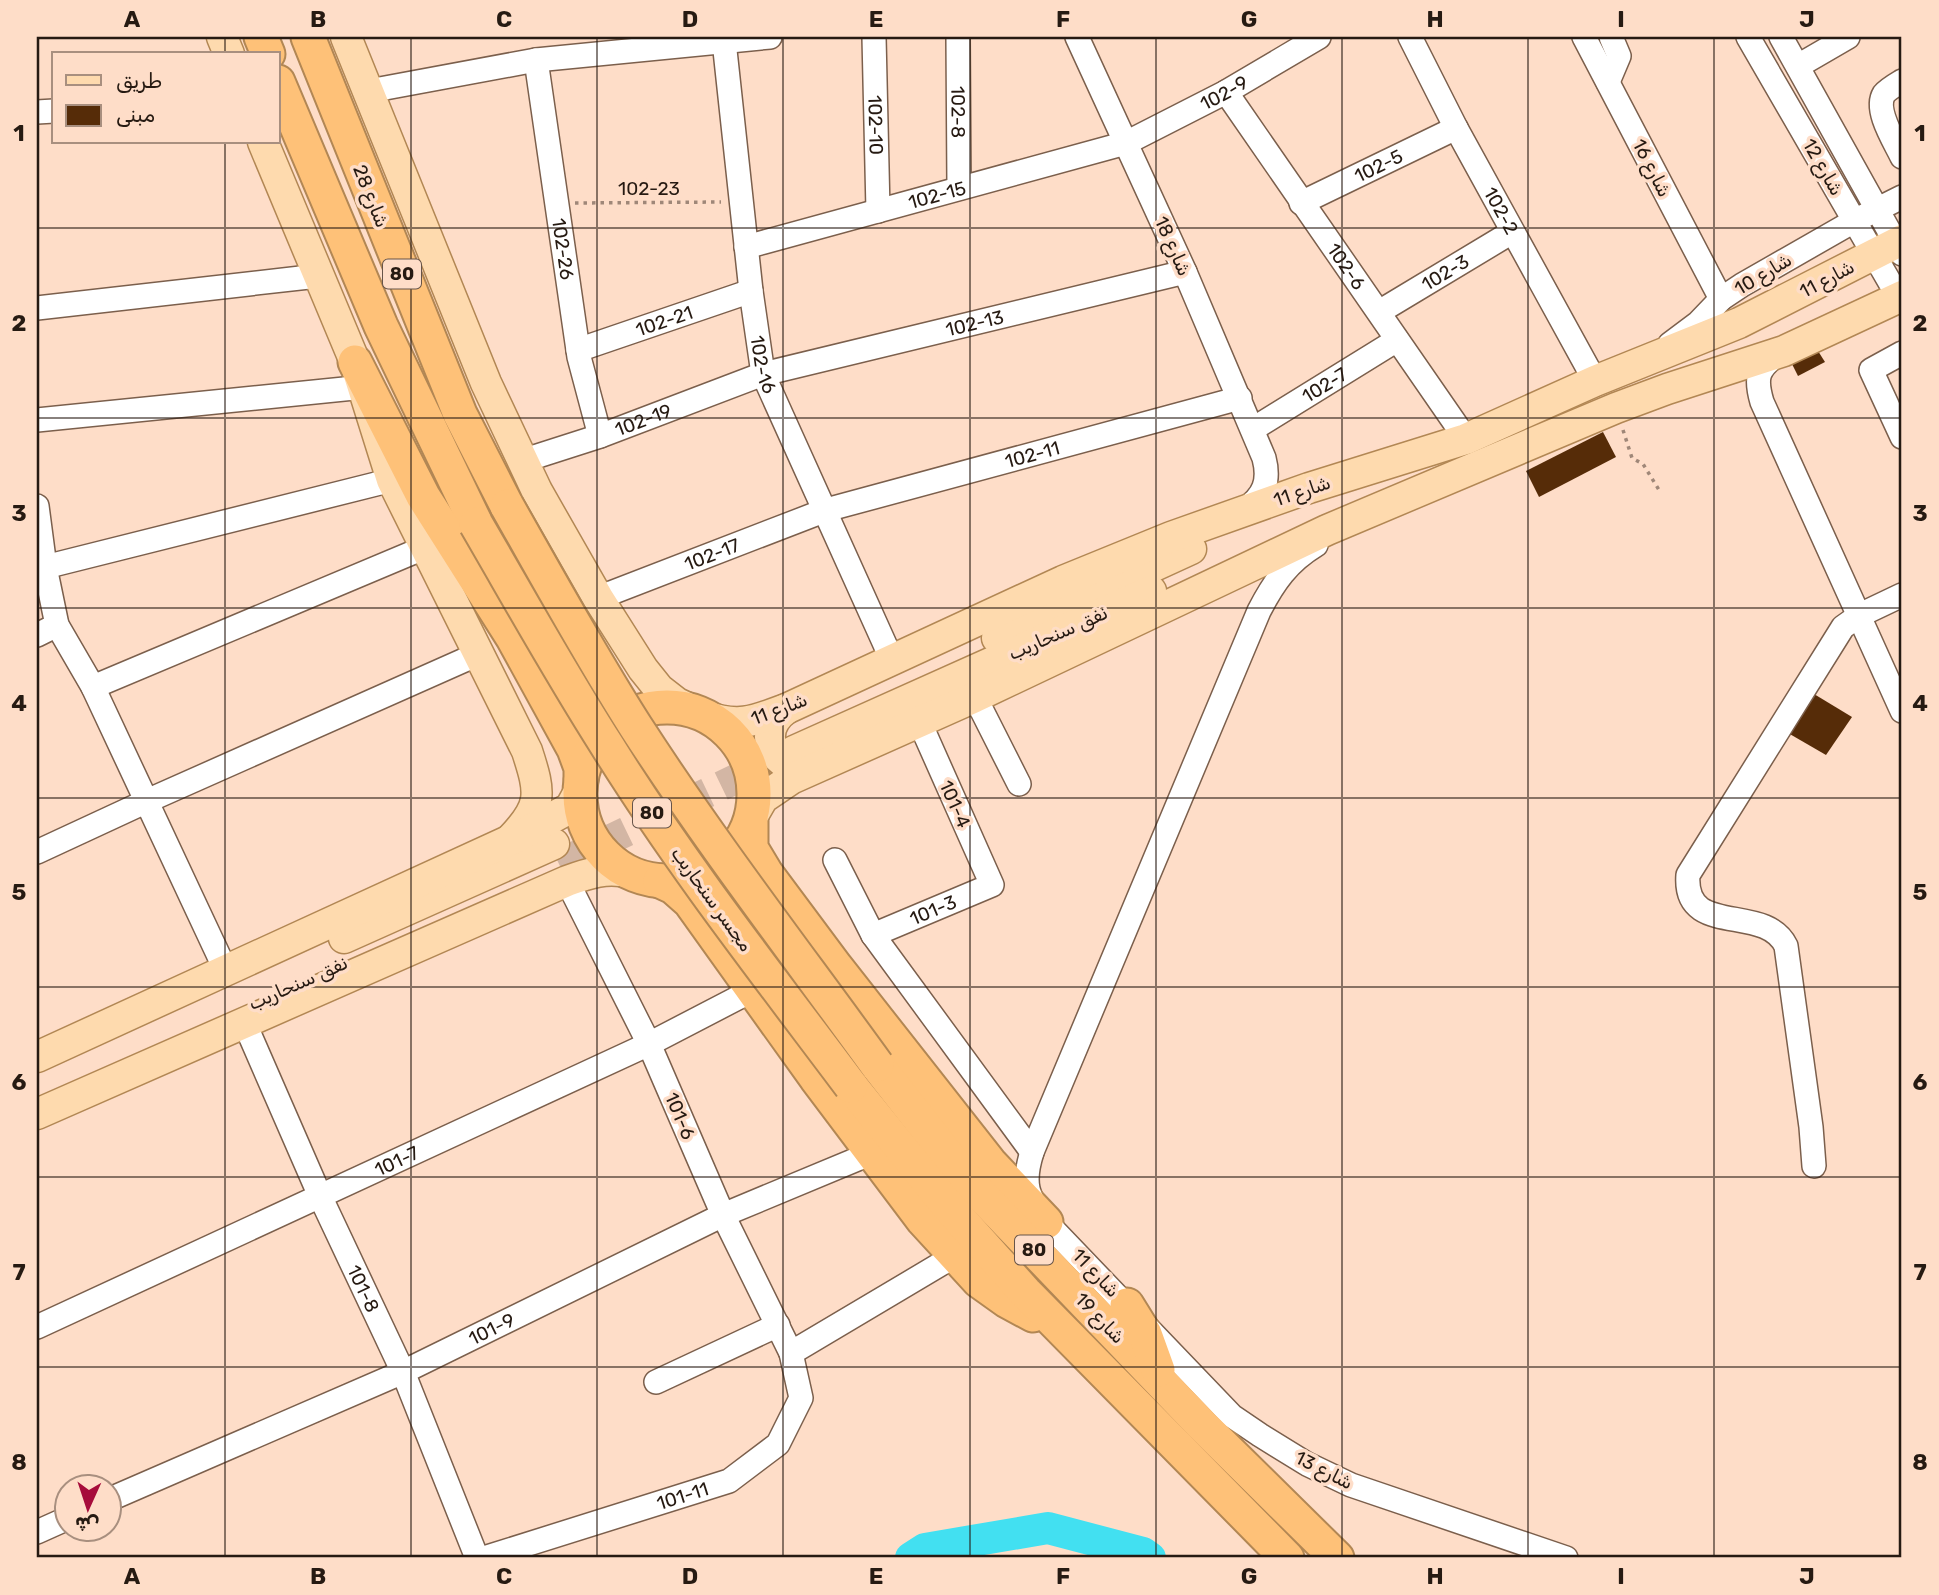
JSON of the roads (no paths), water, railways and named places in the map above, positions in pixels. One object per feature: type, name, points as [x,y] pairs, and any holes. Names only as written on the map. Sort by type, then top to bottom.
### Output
[{"type":"highway","name":"شارع 28","points":[[308,37],[460,414],[507,506]]},
{"type":"highway","name":"مجسر سنحاريب","points":[[280,87],[381,326],[476,524],[542,639],[640,796],[851,1086]]},
{"type":"highway","points":[[359,374],[423,496],[513,638],[574,749],[581,768],[582,813],[590,835],[604,855],[645,877],[673,887],[690,902],[923,1220],[979,1281],[993,1292],[1058,1329],[1077,1344]]},
{"type":"highway","name":"مجسر سنحاريب","points":[[507,506],[575,626],[650,747],[708,833],[877,1065]]},
{"type":"highway","points":[[581,784],[594,746],[616,723],[629,716],[659,707],[675,708],[701,714],[730,734],[748,760],[755,790],[749,831],[754,855],[836,967],[981,1153],[1046,1222]]},
{"type":"highway","points":[[645,877],[683,880],[713,869],[736,848],[751,819]]},
{"type":"highway","name":"شارع 19","points":[[877,1065],[967,1180],[1202,1425],[1338,1558]]},
{"type":"highway","name":"شارع 19","points":[[851,1086],[947,1205],[1025,1292],[1287,1558]]},
{"type":"highway","points":[[1127,1306],[1145,1334],[1159,1373],[1174,1396]]},
{"type":"main road","name":"شارع 11","points":[[346,37],[485,383],[522,461],[598,598],[637,660],[659,689],[677,703],[730,723],[753,722],[789,731],[892,660],[1063,580],[1171,537],[1316,486],[1466,439],[1595,381],[1739,323],[1893,248]]},
{"type":"main road","points":[[264,144],[359,374],[392,480],[517,729],[536,777],[535,808],[513,838]]},
{"type":"main road","name":"شارع 11","points":[[751,819],[764,798],[774,789],[920,723],[1327,530],[1616,408],[1784,351],[1901,297]]},
{"type":"main road","name":"نفق سنحاريب","points":[[789,731],[1198,546],[1316,486]]},
{"type":"main road","name":"نفق سنحاريب","points":[[789,731],[1203,568],[1262,547],[1327,530]]},
{"type":"main road","points":[[789,731],[774,720],[770,728],[770,738],[777,756],[790,767],[819,767]]},
{"type":"main road","points":[[37,1057],[513,838],[570,808],[581,784]]},
{"type":"main road","points":[[37,1114],[538,894],[563,880],[568,872],[568,853],[564,844],[552,834],[532,831],[513,838]]},
{"type":"main road","points":[[538,894],[560,863],[645,877]]},
{"type":"main road","name":"نفق سنحاريب","points":[[37,1075],[560,863]]},
{"type":"main road","name":"نفق سنحاريب","points":[[37,1102],[560,863]]},
{"type":"street","points":[[369,91],[536,60],[770,37]]},
{"type":"street","name":"102-10","points":[[874,37],[878,211]]},
{"type":"street","name":"102-8","points":[[958,37],[959,188]]},
{"type":"street","name":"شارع 18","points":[[1077,37],[1185,272],[1264,458]]},
{"type":"street","name":"102-9","points":[[1126,143],[1226,92],[1320,37]]},
{"type":"street","name":"102-2","points":[[1410,37],[1456,128],[1595,381]]},
{"type":"street","name":"شارع 16","points":[[1584,37],[1721,299]]},
{"type":"street","points":[[1608,82],[1619,56],[1611,37]]},
{"type":"street","name":"شارع 12","points":[[1748,37],[1854,221],[1893,248]]},
{"type":"street","name":"شارع 12","points":[[1781,37],[1878,210],[1893,248],[1901,297]]},
{"type":"street","points":[[1798,66],[1849,37]]},
{"type":"street","name":"102-16","points":[[724,41],[751,291],[763,374],[892,660]]},
{"type":"street","name":"102-26","points":[[536,60],[578,350],[600,436]]},
{"type":"street","points":[[1902,81],[1884,93],[1881,104],[1886,126],[1902,157]]},
{"type":"street","name":"102-6","points":[[1226,92],[1466,439]]},
{"type":"street","name":"102-5","points":[[1301,203],[1456,128]]},
{"type":"street","name":"102-15","points":[[746,247],[1126,143]]},
{"type":"street","name":"شارع 10","points":[[1634,365],[1671,344],[1698,323],[1721,299],[1742,285],[1854,221],[1902,197]]},
{"type":"street","name":"102-3","points":[[1379,312],[1512,232]]},
{"type":"street","name":"102-13","points":[[763,374],[1185,272]]},
{"type":"street","points":[[37,308],[318,276]]},
{"type":"street","name":"102-21","points":[[578,350],[751,291]]},
{"type":"street","name":"102-7","points":[[1253,429],[1397,340]]},
{"type":"street","points":[[1762,402],[1758,378],[1764,364],[1784,351]]},
{"type":"street","points":[[1902,353],[1871,370],[1902,437]]},
{"type":"street","points":[[37,420],[359,374]]},
{"type":"street","name":"102-19","points":[[522,461],[600,436],[763,374]]},
{"type":"street","points":[[1705,376],[1719,375],[1736,379],[1752,389],[1762,402],[1902,710]]},
{"type":"street","name":"102-11","points":[[826,510],[1240,398]]},
{"type":"street","points":[[1264,458],[1279,475],[1316,486]]},
{"type":"street","points":[[1239,513],[1254,504],[1266,486],[1264,458]]},
{"type":"street","points":[[45,567],[392,480]]},
{"type":"street","name":"102-17","points":[[598,598],[826,510]]},
{"type":"street","name":"شارع 11","points":[[1127,1306],[1046,1222],[1032,1203],[1026,1185],[1031,1152],[1246,641],[1273,583],[1308,550],[1370,513]]},
{"type":"street","points":[[37,516],[45,567],[47,630],[93,687],[225,969]]},
{"type":"street","points":[[93,687],[426,547]]},
{"type":"street","points":[[1814,1166],[1786,946],[1780,934],[1757,923],[1717,917],[1697,908],[1687,890],[1689,875],[1843,627],[1860,615],[1902,595]]},
{"type":"street","points":[[37,852],[478,654]]},
{"type":"street","points":[[975,697],[1019,784]]},
{"type":"street","name":"101-4","points":[[920,723],[992,885]]},
{"type":"street","points":[[835,860],[873,935],[1031,1152]]},
{"type":"street","name":"101-6","points":[[560,863],[649,1044],[723,1214],[791,1353]]},
{"type":"street","name":"101-3","points":[[873,935],[992,885]]},
{"type":"street","name":"101-7","points":[[37,1327],[649,1044],[753,990]]},
{"type":"street","name":"101-8","points":[[244,1024],[320,1196],[403,1372],[477,1558]]},
{"type":"street","name":"101-9","points":[[122,1494],[403,1372],[723,1214],[872,1153]]},
{"type":"street","points":[[791,1353],[956,1255]]},
{"type":"street","name":"شارع 13","points":[[1127,1306],[1232,1416],[1307,1464],[1350,1485],[1566,1558]]},
{"type":"street","points":[[656,1382],[778,1325]]},
{"type":"street","name":"101-11","points":[[484,1558],[729,1481],[778,1444],[801,1398],[791,1353]]},
{"type":"waterway","points":[[911,1558],[925,1549],[1048,1528],[1143,1553],[1150,1558]]},
{"type":"tunnel","points":[[559,864],[794,751]]}]
